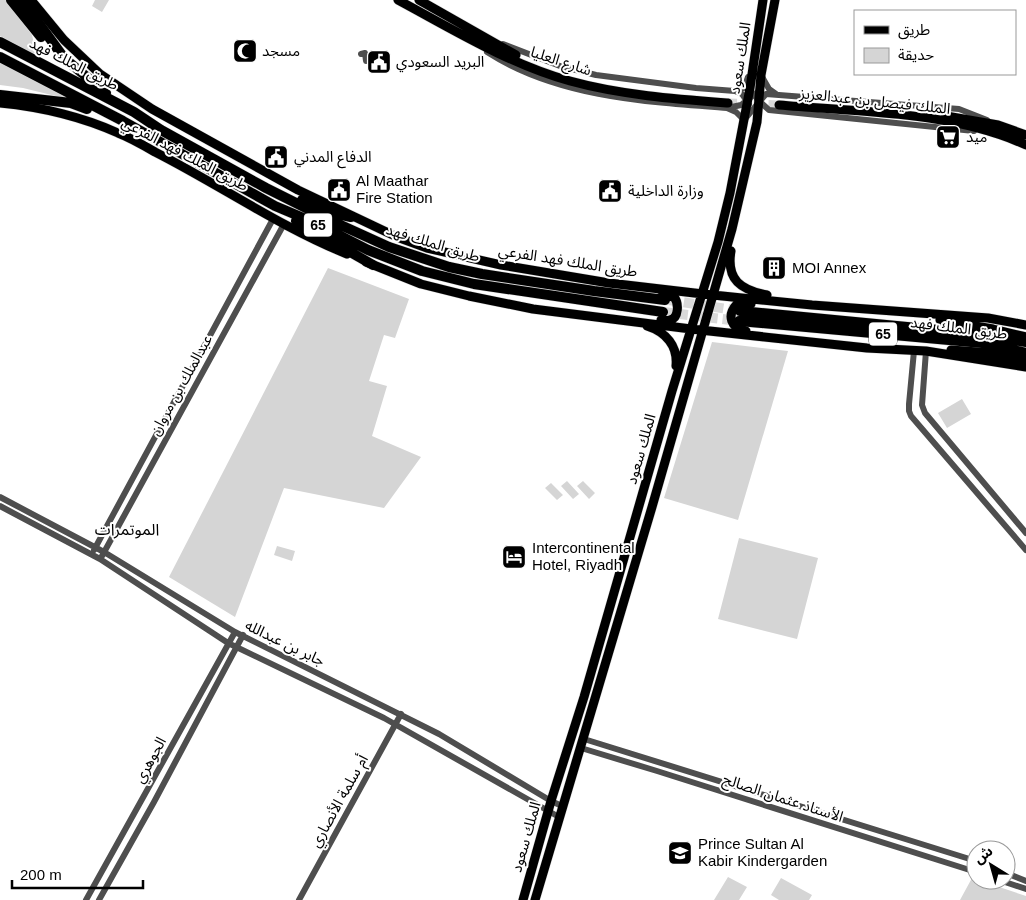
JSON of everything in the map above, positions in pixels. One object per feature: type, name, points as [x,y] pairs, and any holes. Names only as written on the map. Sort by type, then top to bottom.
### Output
[{"type":"highway","points":[[12,0],[33,28],[64,58],[104,91],[134,112]]},
{"type":"highway","points":[[22,0],[64,58]]},
{"type":"highway","name":"طريق الملك فهد","points":[[0,42],[134,112],[161,130],[266,188],[389,248],[449,267],[575,288],[666,300]]},
{"type":"highway","name":"طريق الملك فهد","points":[[0,58],[123,121],[275,206],[313,222],[368,250],[422,271],[474,284],[663,312]]},
{"type":"highway","points":[[0,89],[34,94],[65,102],[123,121]]},
{"type":"highway","points":[[0,94],[65,102]]},
{"type":"highway","points":[[266,188],[276,188],[329,212],[351,217]]},
{"type":"highway","points":[[275,206],[286,216],[373,265]]},
{"type":"highway","name":"طريق الملك فهد","points":[[1026,342],[960,332],[740,316],[982,343],[1026,353]]},
{"type":"main road","name":"طريق الملك فهد الفرعي","points":[[31,0],[64,40],[100,74],[152,109],[293,188],[351,217],[432,250],[501,265],[609,283],[792,303],[988,318],[1026,325]]},
{"type":"main road","name":"شارع العليا","points":[[398,0],[529,67],[570,81],[628,93],[729,100]]},
{"type":"main road","name":"شارع العليا","points":[[419,0],[524,58],[551,69],[595,82],[729,100]]},
{"type":"main road","name":"الملك سعود","points":[[535,900],[562,806],[583,743],[732,229],[755,117],[754,62],[763,0]]},
{"type":"main road","name":"الملك سعود","points":[[522,900],[584,697],[672,392],[703,294],[728,203],[744,120],[761,75],[775,0]]},
{"type":"main road","name":"الملك فيصل بن عبدالعزيز","points":[[778,100],[949,116],[998,124],[1026,134]]},
{"type":"main road","name":"الملك فيصل بن عبدالعزيز","points":[[778,100],[931,118],[988,132],[1026,145]]},
{"type":"main road","name":"طريق الملك فهد الفرعي","points":[[0,103],[32,106],[56,111],[119,133],[199,174],[273,219],[334,249],[421,284],[533,309],[691,329],[867,348],[926,351],[1026,367]]},
{"type":"main road","points":[[732,229],[733,241],[729,262],[736,280],[751,292],[792,303]]},
{"type":"main road","points":[[609,283],[671,296],[678,302],[676,315],[670,320],[620,319]]},
{"type":"main road","points":[[778,337],[740,330],[734,326],[732,321],[734,308],[737,304],[792,303]]},
{"type":"main road","points":[[898,312],[993,329],[1026,337]]},
{"type":"main road","points":[[620,319],[658,330],[664,333],[672,343],[677,358],[672,392]]},
{"type":"main road","points":[[926,351],[975,352],[1026,359]]},
{"type":"street","points":[[361,54],[365,53],[366,61]]},
{"type":"street","points":[[729,100],[746,86],[754,62]]},
{"type":"street","points":[[761,75],[778,100]]},
{"type":"street","points":[[729,100],[742,94],[754,96],[766,94],[778,100]]},
{"type":"street","points":[[729,100],[741,105],[754,96]]},
{"type":"street","points":[[754,96],[769,110]]},
{"type":"street","points":[[729,100],[736,112],[744,120],[769,110],[988,132]]},
{"type":"street","name":"عبدالملك بن مروان","points":[[92,555],[273,219]]},
{"type":"street","name":"عبدالملك بن مروان","points":[[102,556],[284,224]]},
{"type":"street","points":[[215,324],[226,330]]},
{"type":"street","points":[[914,351],[909,411],[1026,550]]},
{"type":"street","points":[[926,351],[922,405],[925,414],[1026,533]]},
{"type":"street","points":[[912,379],[919,374],[924,381]]},
{"type":"street","name":"جابر بن عبدالله","points":[[0,497],[95,548],[102,556],[228,643],[395,724],[559,817]]},
{"type":"street","name":"جابر بن عبدالله","points":[[0,506],[92,555],[102,556],[235,632],[439,734],[562,806]]},
{"type":"street","name":"الجوهري","points":[[86,900],[235,632]]},
{"type":"street","name":"الجوهري","points":[[99,900],[154,802],[243,635]]},
{"type":"street","name":"أم سلمة الأنصاري","points":[[299,900],[401,714]]},
{"type":"street","name":"الأستاذ عثمان الصالح","points":[[583,743],[966,858]]},
{"type":"street","name":"الأستاذ عثمان الصالح","points":[[583,743],[966,869]]},
{"type":"green space","points":[[0,0],[6,0],[32,35],[36,52],[33,54],[0,36]]},
{"type":"green space","points":[[95,0],[109,0],[102,12],[92,6]]},
{"type":"green space","points":[[0,59],[76,101],[23,88],[0,85]]},
{"type":"green space","points":[[328,268],[409,299],[395,338],[384,335],[369,381],[387,386],[372,436],[421,457],[384,508],[284,488],[235,617],[169,577]]},
{"type":"green space","points":[[712,342],[788,351],[738,520],[664,498]]},
{"type":"green space","points":[[962,399],[971,414],[947,428],[938,413]]},
{"type":"green space","points":[[567,481],[579,494],[573,499],[561,486]]},
{"type":"green space","points":[[583,481],[595,493],[589,499],[577,486]]},
{"type":"green space","points":[[551,483],[563,495],[557,500],[545,488]]},
{"type":"green space","points":[[739,538],[818,558],[797,639],[718,619]]},
{"type":"green space","points":[[277,546],[295,551],[292,561],[274,555]]},
{"type":"green space","points":[[728,877],[747,887],[739,900],[714,900]]},
{"type":"green space","points":[[781,878],[812,895],[809,900],[779,900],[771,895]]},
{"type":"green space","points":[[966,889],[1008,890],[1026,896],[1026,900],[960,900]]},
{"type":"tunnel","points":[[728,103],[779,105]]},
{"type":"tunnel","points":[[669,300],[740,311]]},
{"type":"tunnel","points":[[663,312],[739,321]]},
{"type":"place","name":"مسجد","points":[[245,51]]},
{"type":"place","name":"البريد السعودي","points":[[379,62]]},
{"type":"place","name":"ميد","points":[[948,137]]},
{"type":"place","name":"الدفاع المدني","points":[[276,157]]},
{"type":"place","name":"Al Maathar Fire Station","points":[[339,190]]},
{"type":"place","name":"وزارة الداخلية","points":[[610,191]]},
{"type":"place","name":"MOI Annex","points":[[774,268]]},
{"type":"place","name":"Intercontinental Hotel, Riyadh","points":[[514,557]]},
{"type":"place","name":"Prince Sultan Al Kabir Kindergarden","points":[[680,853]]},
{"type":"district","name":"الموتمرات","points":[[127,529]]}]
